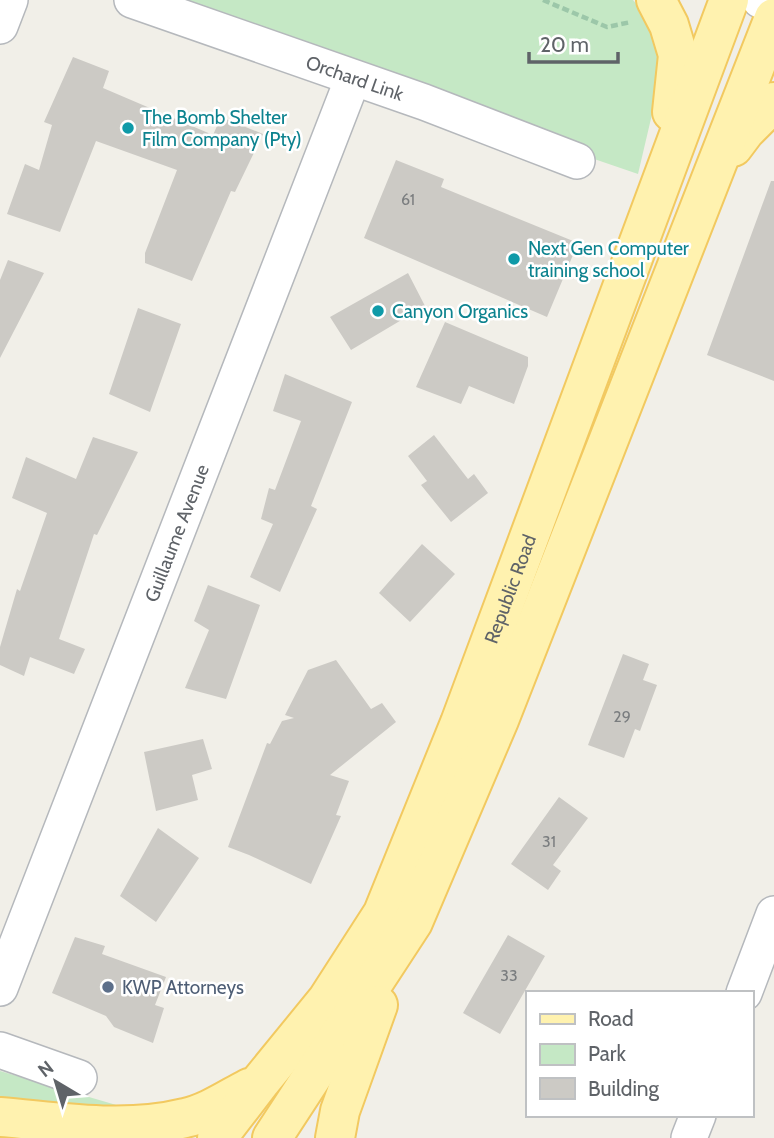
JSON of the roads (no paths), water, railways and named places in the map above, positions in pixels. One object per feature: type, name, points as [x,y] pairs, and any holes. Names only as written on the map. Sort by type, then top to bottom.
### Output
[{"type":"main road","name":"Republic Road","points":[[218,1138],[327,1000],[383,913],[460,723],[729,0]]},
{"type":"main road","points":[[648,10],[669,25],[678,55],[668,160]]},
{"type":"main road","name":"Republic Road","points":[[272,1138],[413,922],[499,720],[774,18]]},
{"type":"main road","points":[[707,186],[745,131],[774,102]]},
{"type":"main road","points":[[335,1138],[340,1111],[365,1036],[413,922]]},
{"type":"main road","points":[[0,1117],[137,1126],[187,1118],[216,1106],[261,1081]]},
{"type":"main road","points":[[0,1127],[40,1138]]},
{"type":"street","points":[[0,26],[10,0]]},
{"type":"street","name":"Orchard Link","points":[[132,0],[424,102],[577,161]]},
{"type":"street","points":[[760,0],[774,5]]},
{"type":"street","name":"Guillaume Avenue","points":[[0,988],[353,78]]},
{"type":"street","points":[[745,991],[774,914]]},
{"type":"street","points":[[0,1050],[79,1078]]},
{"type":"street","points":[[689,1138],[697,1117]]},
{"type":"place","name":"The Bomb Shelter Film Company (Pty)","points":[[128,128]]},
{"type":"place","name":"Next Gen Computer training school","points":[[514,259]]},
{"type":"place","name":"Canyon Organics","points":[[378,311]]},
{"type":"place","name":"KWP Attorneys","points":[[108,987]]}]
